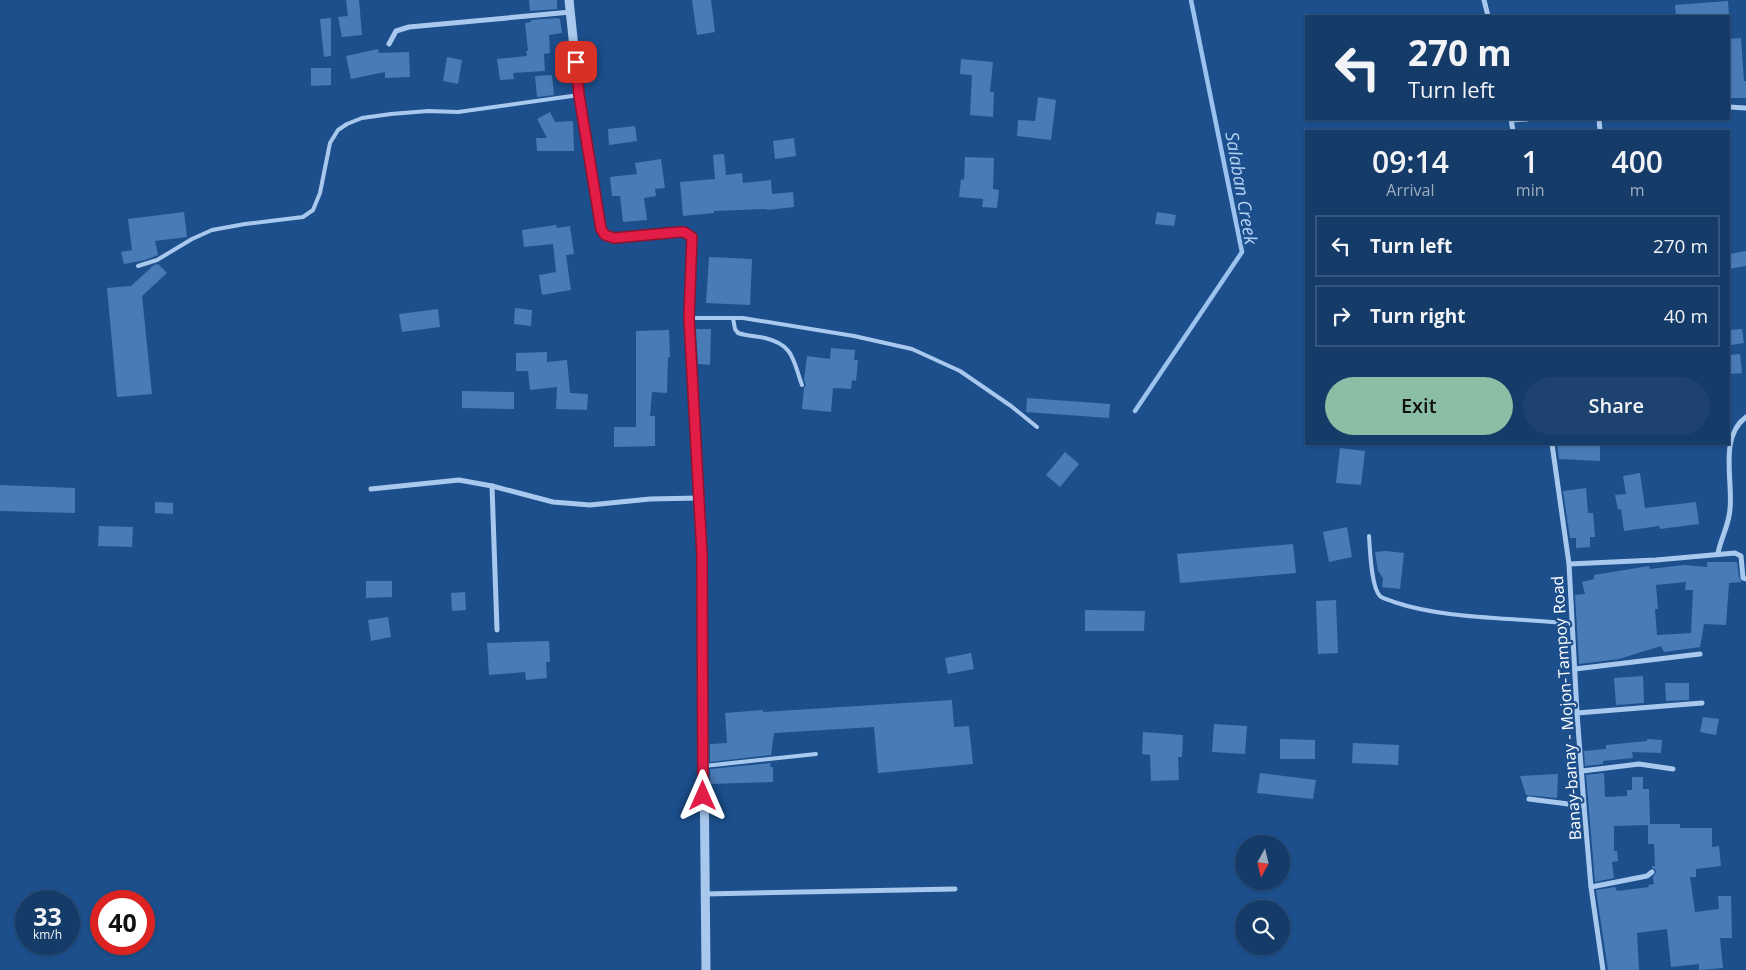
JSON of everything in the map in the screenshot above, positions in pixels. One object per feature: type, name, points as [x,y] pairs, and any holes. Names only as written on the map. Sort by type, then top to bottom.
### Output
[{"type":"street","points":[[569,0],[579,95],[601,229],[605,235],[614,238],[679,232],[690,236],[692,242],[689,318],[702,555],[706,970]]},
{"type":"street","points":[[1484,0],[1488,15]]},
{"type":"street","points":[[389,44],[396,30],[409,27],[570,12]]},
{"type":"street","points":[[1730,107],[1746,108]]},
{"type":"street","points":[[1718,553],[1726,531],[1730,510],[1730,444],[1732,434],[1736,426],[1746,417]]},
{"type":"street","name":"Banay-banay - Mojon-Tampoy Road","points":[[1552,445],[1569,564],[1584,806],[1591,887],[1603,970]]},
{"type":"street","points":[[371,489],[459,480],[492,486],[552,502],[590,505],[650,499],[699,498]]},
{"type":"street","points":[[492,486],[497,630]]},
{"type":"street","points":[[1569,564],[1656,560],[1718,553],[1735,553],[1740,555],[1743,578],[1746,579]]},
{"type":"street","points":[[1575,669],[1700,654]]},
{"type":"street","points":[[1577,713],[1702,703]]},
{"type":"street","points":[[1582,771],[1639,764],[1673,769]]},
{"type":"street","points":[[1528,799],[1584,806]]},
{"type":"street","points":[[1591,887],[1648,875],[1652,872]]},
{"type":"street","points":[[704,894],[955,889]]},
{"type":"lane","points":[[138,266],[157,260],[192,239],[212,230],[303,217],[313,210],[320,193],[330,143],[338,130],[362,118],[391,114],[458,112],[579,95]]},
{"type":"lane","points":[[689,318],[743,318],[854,336],[912,349],[960,370],[1037,427]]},
{"type":"lane","points":[[733,318],[736,332],[782,344],[791,354],[802,385]]},
{"type":"lane","points":[[1369,536],[1375,587],[1380,596],[1406,606],[1437,612],[1572,624]]},
{"type":"lane","points":[[703,766],[816,754]]},
{"type":"building","points":[[346,0],[359,0],[362,35],[342,37],[338,17],[348,16]]},
{"type":"building","points":[[529,0],[557,0],[557,9],[530,11]]},
{"type":"building","points":[[692,0],[711,0],[715,32],[697,35]]},
{"type":"building","points":[[1728,1],[1729,15],[1676,15],[1675,5]]},
{"type":"building","points":[[331,18],[331,56],[324,57],[320,19]]},
{"type":"building","points":[[560,19],[562,33],[549,35],[550,53],[544,54],[545,71],[513,73],[514,79],[500,80],[497,59],[527,56],[525,23],[531,22],[531,20]]},
{"type":"building","points":[[1741,38],[1746,98],[1730,98],[1730,39]]},
{"type":"building","points":[[378,49],[379,53],[409,52],[410,77],[385,78],[385,72],[351,79],[346,56]]},
{"type":"building","points":[[447,57],[462,60],[458,84],[443,81]]},
{"type":"building","points":[[961,59],[993,62],[990,92],[994,92],[993,117],[970,115],[972,75],[960,74]]},
{"type":"building","points":[[311,68],[331,68],[331,85],[311,86]]},
{"type":"building","points":[[552,75],[554,95],[537,97],[535,76]]},
{"type":"building","points":[[1038,97],[1056,100],[1051,140],[1017,136],[1018,120],[1035,121]]},
{"type":"building","points":[[550,112],[555,122],[573,121],[574,151],[537,151],[536,138],[547,138],[537,119]]},
{"type":"building","points":[[635,126],[637,141],[609,145],[608,129]]},
{"type":"building","points":[[794,138],[796,156],[775,159],[773,141]]},
{"type":"building","points":[[724,154],[726,175],[742,173],[743,183],[771,180],[772,194],[793,192],[794,207],[767,210],[714,211],[714,213],[683,216],[680,182],[715,179],[713,155]]},
{"type":"building","points":[[965,157],[994,158],[993,189],[999,190],[997,208],[982,207],[983,199],[959,197],[961,179],[964,180]]},
{"type":"building","points":[[661,159],[665,188],[655,189],[656,196],[644,198],[647,220],[623,222],[620,196],[612,196],[610,177],[637,174],[635,163]]},
{"type":"building","points":[[184,212],[187,237],[155,241],[158,255],[145,260],[124,264],[121,252],[132,250],[128,219]]},
{"type":"building","points":[[1157,212],[1176,215],[1174,226],[1155,224]]},
{"type":"building","points":[[556,225],[557,228],[570,226],[574,254],[566,255],[571,290],[542,295],[539,275],[556,272],[553,244],[524,247],[522,230]]},
{"type":"building","points":[[1746,251],[1746,266],[1730,269],[1730,254]]},
{"type":"building","points":[[709,257],[752,259],[750,305],[706,303]]},
{"type":"building","points":[[158,264],[167,273],[142,296],[152,394],[117,397],[107,288],[131,286],[154,265]]},
{"type":"building","points":[[515,308],[532,310],[531,326],[514,324]]},
{"type":"building","points":[[438,309],[440,327],[402,332],[399,314]]},
{"type":"building","points":[[696,329],[711,329],[710,365],[698,364]]},
{"type":"building","points":[[1742,329],[1744,343],[1731,345],[1730,330]]},
{"type":"building","points":[[669,330],[670,357],[668,357],[667,393],[652,392],[650,416],[655,416],[655,446],[614,447],[614,427],[636,427],[636,331]]},
{"type":"building","points":[[831,348],[855,350],[854,360],[858,360],[856,381],[852,380],[851,389],[833,388],[831,412],[802,409],[806,385],[804,380],[807,356],[830,359]]},
{"type":"building","points":[[547,352],[547,362],[567,360],[570,393],[588,394],[587,410],[556,409],[557,387],[530,390],[528,371],[516,371],[516,353]]},
{"type":"building","points":[[1740,354],[1742,373],[1730,374],[1730,355]]},
{"type":"building","points":[[462,391],[514,392],[514,409],[462,408]]},
{"type":"building","points":[[1027,398],[1110,404],[1109,418],[1026,412]]},
{"type":"building","points":[[1557,445],[1600,445],[1600,461],[1559,459]]},
{"type":"building","points":[[1340,448],[1365,451],[1361,485],[1336,483]]},
{"type":"building","points":[[1065,452],[1079,464],[1060,487],[1046,475]]},
{"type":"building","points":[[1640,473],[1645,508],[1696,502],[1699,524],[1660,529],[1659,526],[1624,531],[1621,509],[1618,510],[1615,495],[1626,494],[1623,476]]},
{"type":"building","points":[[0,485],[75,488],[75,513],[0,511]]},
{"type":"building","points":[[1586,488],[1588,513],[1593,513],[1595,537],[1590,537],[1590,547],[1576,548],[1576,538],[1570,538],[1563,491]]},
{"type":"building","points":[[155,502],[173,503],[173,514],[155,513]]},
{"type":"building","points":[[99,526],[133,527],[132,547],[98,546]]},
{"type":"building","points":[[1347,527],[1352,557],[1329,562],[1323,532]]},
{"type":"building","points":[[1293,544],[1296,573],[1180,583],[1177,554]]},
{"type":"building","points":[[1375,552],[1404,553],[1400,589],[1382,587],[1383,578],[1378,571]]},
{"type":"building","points":[[1707,562],[1737,562],[1739,578],[1742,582],[1729,583],[1726,625],[1704,624],[1700,647],[1664,652],[1661,646],[1619,659],[1579,664],[1575,595],[1585,594],[1582,582],[1594,579],[1594,575],[1649,566],[1650,569],[1684,565],[1707,567]],"holes":[[[1686,582],[1685,590],[1693,590],[1691,633],[1657,635],[1655,609],[1658,609],[1656,585]]]},
{"type":"building","points":[[366,581],[392,581],[392,597],[366,598]]},
{"type":"building","points":[[465,592],[466,610],[452,611],[451,593]]},
{"type":"building","points":[[1336,600],[1338,653],[1318,654],[1316,601]]},
{"type":"building","points":[[1085,610],[1145,611],[1144,631],[1085,631]]},
{"type":"building","points":[[388,617],[391,637],[371,641],[368,620]]},
{"type":"building","points":[[1568,635],[1570,666],[1560,667],[1557,637]]},
{"type":"building","points":[[549,641],[550,662],[546,662],[547,678],[526,680],[525,672],[489,675],[487,643]]},
{"type":"building","points":[[971,653],[974,669],[948,674],[945,658]]},
{"type":"building","points":[[1643,676],[1644,703],[1616,705],[1614,678]]},
{"type":"building","points":[[1665,683],[1689,683],[1689,700],[1666,701]]},
{"type":"building","points":[[952,700],[954,727],[969,726],[973,764],[878,773],[874,727],[774,733],[771,755],[710,762],[710,744],[727,743],[725,713]]},
{"type":"building","points":[[1703,717],[1719,719],[1716,735],[1700,732]]},
{"type":"building","points":[[1214,724],[1247,726],[1245,754],[1212,752]]},
{"type":"building","points":[[1143,732],[1183,735],[1182,757],[1178,757],[1179,780],[1151,781],[1150,755],[1142,754]]},
{"type":"building","points":[[1280,739],[1315,740],[1315,759],[1280,759]]},
{"type":"building","points":[[1647,739],[1662,740],[1661,753],[1632,752],[1633,758],[1603,761],[1603,764],[1585,766],[1584,751],[1606,749],[1606,745],[1647,741]]},
{"type":"building","points":[[1353,743],[1399,745],[1398,765],[1352,763]]},
{"type":"building","points":[[771,763],[770,767],[773,767],[773,782],[710,784],[710,769]]},
{"type":"building","points":[[1260,773],[1316,780],[1313,799],[1257,793]]},
{"type":"building","points":[[1604,773],[1606,797],[1627,796],[1627,790],[1632,790],[1632,777],[1643,777],[1643,789],[1649,789],[1650,824],[1680,824],[1680,828],[1712,828],[1712,847],[1719,846],[1721,866],[1696,869],[1696,877],[1690,877],[1695,912],[1719,909],[1718,896],[1731,896],[1732,938],[1720,938],[1723,968],[1699,970],[1699,964],[1671,967],[1667,929],[1637,933],[1639,970],[1608,970],[1596,890],[1615,887],[1617,891],[1649,887],[1648,885],[1654,884],[1653,877],[1656,872],[1652,868],[1652,866],[1655,866],[1654,844],[1648,844],[1648,825],[1614,826],[1614,851],[1617,851],[1618,861],[1612,862],[1614,878],[1595,882],[1586,775]]},
{"type":"building","points":[[1558,774],[1557,798],[1526,795],[1520,776]]},
{"type":"waterway","name":"Salaban Creek","points":[[1135,411],[1242,252],[1191,0]]},
{"type":"route","points":[[576,62],[579,95],[601,229],[605,235],[614,238],[679,232],[684,232],[692,237],[689,318],[702,555],[703,796]]}]
